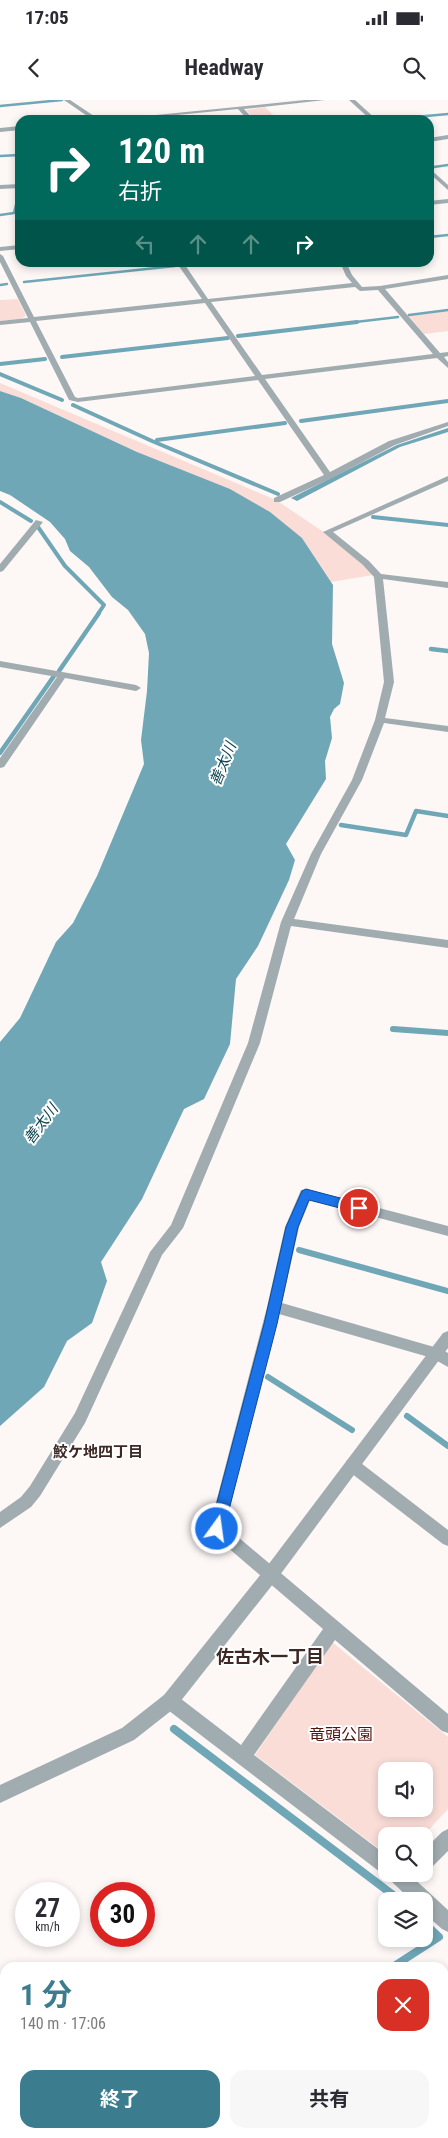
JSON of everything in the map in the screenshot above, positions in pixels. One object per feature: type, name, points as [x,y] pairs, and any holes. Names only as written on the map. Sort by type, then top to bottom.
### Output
[{"type":"street","points":[[67,100],[90,115]]},
{"type":"street","points":[[160,115],[322,100]]},
{"type":"street","points":[[352,100],[368,115]]},
{"type":"street","points":[[207,105],[211,110]]},
{"type":"street","points":[[240,108],[246,115]]},
{"type":"street","points":[[0,130],[15,128]]},
{"type":"street","points":[[434,139],[448,137]]},
{"type":"street","points":[[434,175],[448,188]]},
{"type":"street","points":[[0,186],[15,186]]},
{"type":"street","points":[[434,202],[448,201]]},
{"type":"street","points":[[0,249],[15,248]]},
{"type":"street","points":[[0,256],[34,319],[72,398],[76,399]]},
{"type":"street","points":[[183,267],[329,476]]},
{"type":"street","points":[[345,267],[349,276],[360,289],[380,288],[448,277]]},
{"type":"street","points":[[0,323],[356,285]]},
{"type":"street","points":[[380,288],[448,366]]},
{"type":"street","points":[[63,405],[76,399],[448,354]]},
{"type":"street","points":[[277,500],[329,476],[392,443],[448,424]]},
{"type":"street","points":[[0,1522],[26,1502],[36,1491],[80,1418],[157,1252],[176,1228],[254,1043],[287,922],[316,854],[357,780],[380,720],[389,682],[378,576],[366,563],[327,532],[448,478]]},
{"type":"street","points":[[0,569],[38,522]]},
{"type":"street","points":[[378,576],[448,585]]},
{"type":"street","points":[[0,664],[136,688]]},
{"type":"street","points":[[0,765],[62,675]]},
{"type":"street","points":[[380,720],[448,729]]},
{"type":"street","points":[[287,922],[448,944]]},
{"type":"street","points":[[448,1231],[306,1194],[292,1227],[274,1307],[217,1529],[448,1725]]},
{"type":"street","points":[[274,1307],[442,1357]]},
{"type":"street","points":[[2,1789],[128,1734],[170,1701],[271,1574],[352,1465],[442,1357],[448,1337]]},
{"type":"street","points":[[352,1465],[448,1539]]},
{"type":"street","points":[[243,1756],[334,1628]]},
{"type":"street","points":[[170,1701],[378,1860]]},
{"type":"street","points":[[433,1854],[448,1838]]},
{"type":"street","points":[[410,1882],[448,1923]]},
{"type":"green space","points":[[265,107],[273,115],[250,115],[246,110]]},
{"type":"green space","points":[[18,299],[26,316],[20,319],[0,321],[0,300]]},
{"type":"green space","points":[[448,311],[448,331],[424,334],[409,316]]},
{"type":"green space","points":[[0,383],[276,500],[325,533],[364,564],[373,575],[331,582],[302,538],[137,452],[21,398],[0,391]]},
{"type":"green space","name":"竜頭公園","points":[[332,1642],[448,1737],[448,1809],[431,1827],[378,1827],[378,1848],[255,1755]]},
{"type":"water","name":"善太川","points":[[0,391],[21,398],[137,452],[230,489],[270,512],[302,538],[333,585],[332,644],[344,683],[340,704],[334,709],[330,717],[332,738],[325,761],[326,779],[286,844],[295,860],[289,880],[258,946],[236,979],[230,1044],[204,1099],[184,1109],[142,1199],[101,1262],[107,1281],[92,1323],[67,1341],[44,1387],[0,1426],[0,1042],[20,1018],[56,942],[73,923],[97,876],[144,764],[141,740],[149,653],[145,634],[128,610],[112,597],[89,567],[70,551],[65,539],[50,522],[10,495],[0,491]]},
{"type":"water","points":[[448,428],[448,432],[400,447],[297,501],[291,498],[397,445]]},
{"type":"waterway","points":[[0,106],[62,100]]},
{"type":"waterway","points":[[434,115],[448,114]]},
{"type":"waterway","points":[[0,156],[15,155]]},
{"type":"waterway","points":[[434,167],[448,165]]},
{"type":"waterway","points":[[0,215],[14,213],[15,209]]},
{"type":"waterway","points":[[434,236],[448,235]]},
{"type":"waterway","points":[[24,282],[166,267]]},
{"type":"waterway","points":[[0,285],[7,284]]},
{"type":"waterway","points":[[409,315],[448,310]]},
{"type":"waterway","points":[[347,323],[398,317]]},
{"type":"waterway","points":[[238,336],[357,322]]},
{"type":"waterway","points":[[62,357],[228,338]]},
{"type":"waterway","points":[[0,364],[45,359]]},
{"type":"waterway","points":[[0,374],[62,400]]},
{"type":"waterway","points":[[301,421],[448,401]]},
{"type":"waterway","points":[[73,405],[152,441],[278,494]]},
{"type":"waterway","points":[[157,440],[285,423]]},
{"type":"waterway","points":[[0,502],[31,521]]},
{"type":"waterway","points":[[373,517],[448,525]]},
{"type":"waterway","points":[[38,527],[65,566],[104,605],[98,614]]},
{"type":"waterway","points":[[59,671],[99,613]]},
{"type":"waterway","points":[[431,649],[448,651]]},
{"type":"waterway","points":[[0,753],[54,676]]},
{"type":"waterway","points":[[341,825],[406,835],[416,811],[448,816]]},
{"type":"waterway","points":[[393,1029],[448,1033]]},
{"type":"waterway","points":[[299,1250],[448,1291]]},
{"type":"waterway","points":[[268,1377],[352,1430]]},
{"type":"waterway","points":[[407,1416],[448,1446]]},
{"type":"waterway","points":[[174,1729],[389,1892]]},
{"type":"waterway","points":[[433,1931],[439,1937],[433,1941]]},
{"type":"waterway","points":[[400,1962],[424,1947]]},
{"type":"district","name":"鮫ケ地四丁目","points":[[98,1452]]},
{"type":"district","name":"佐古木一丁目","points":[[270,1657]]},
{"type":"route","points":[[217,1529],[258,1374],[292,1227],[306,1194],[359,1208]]}]
